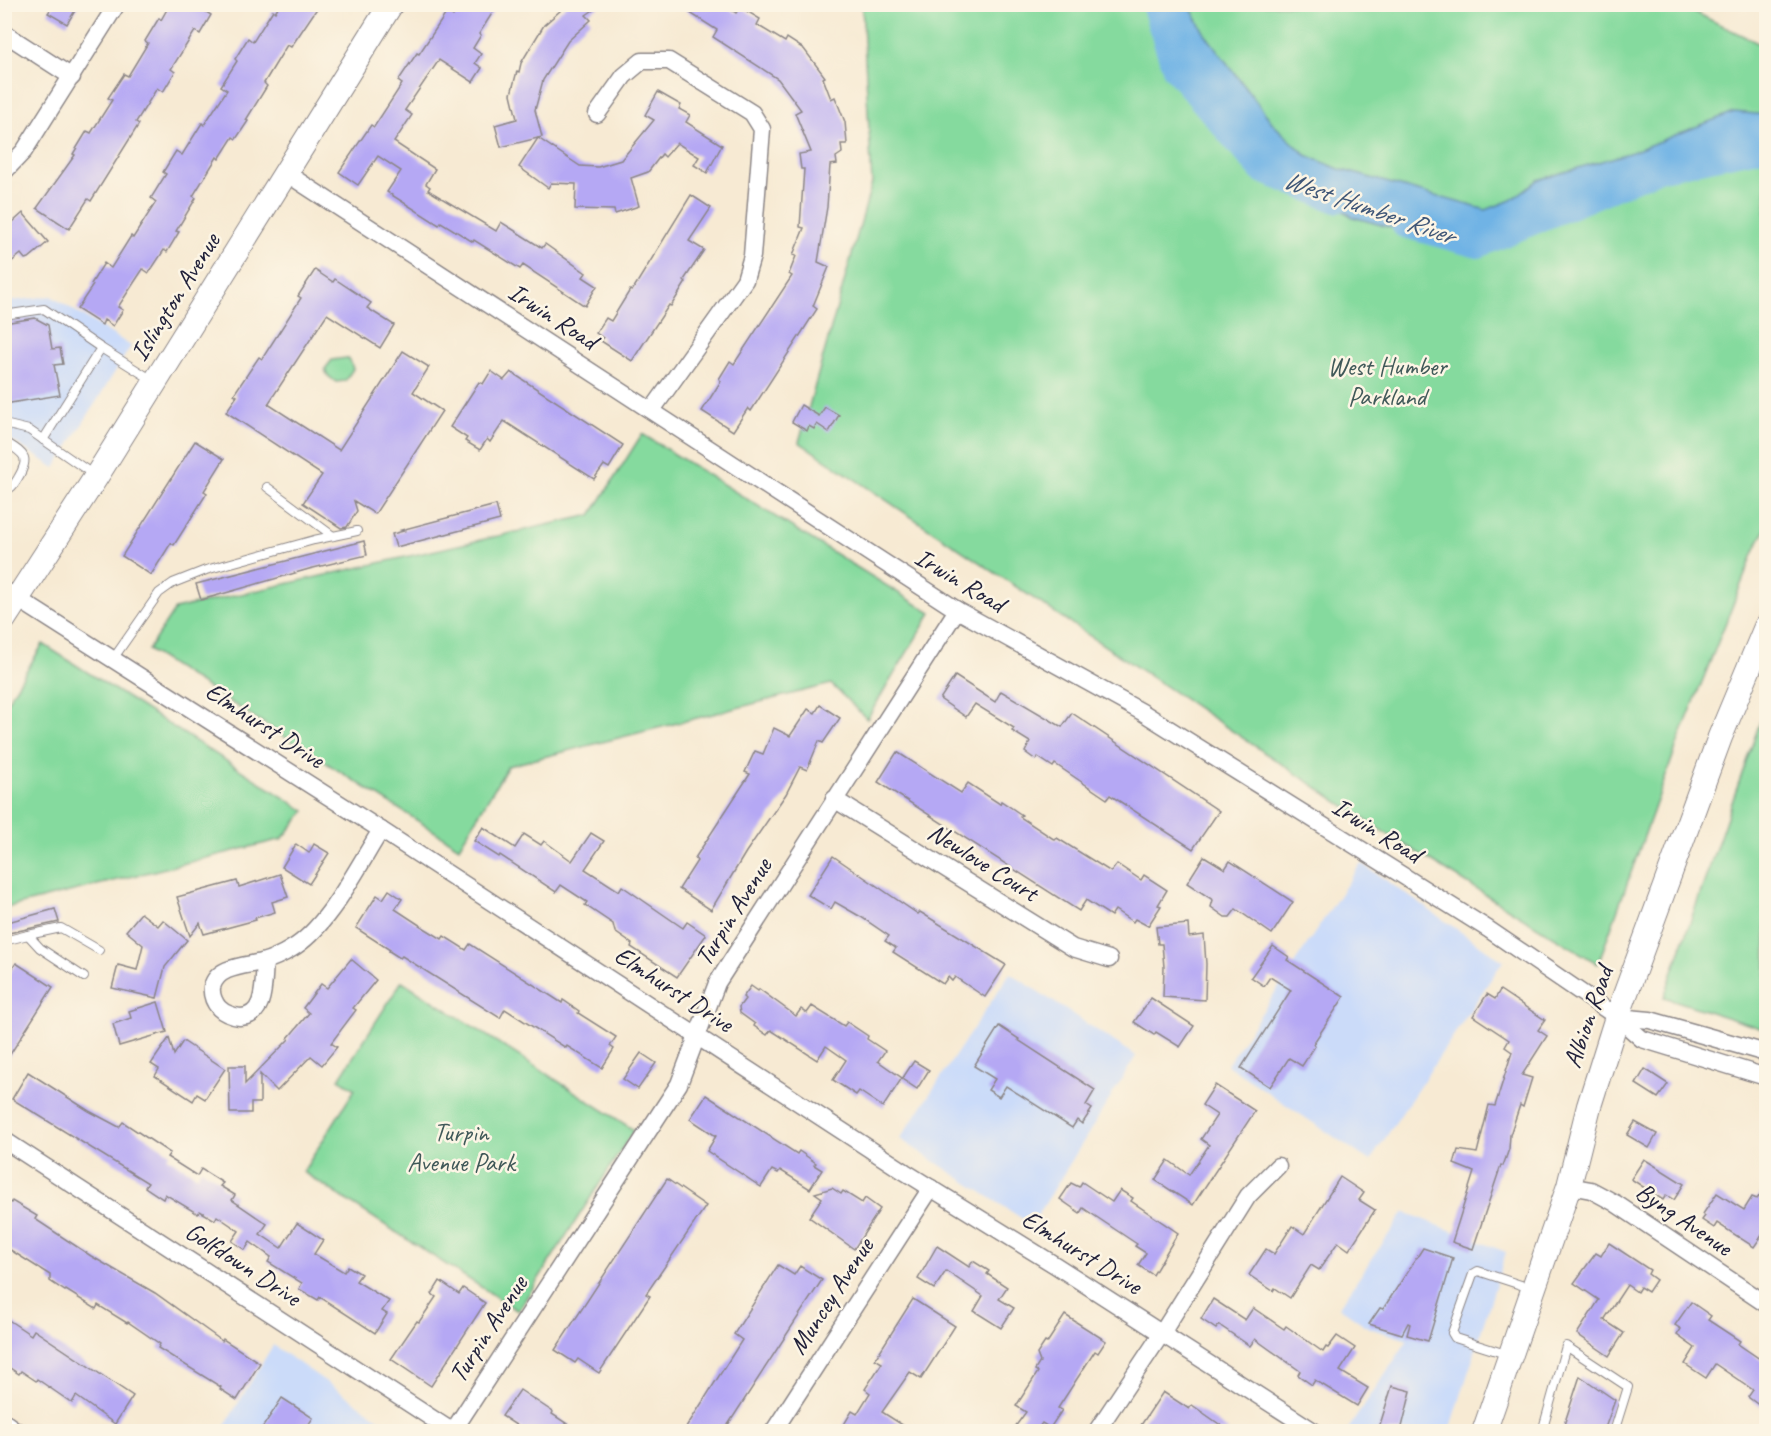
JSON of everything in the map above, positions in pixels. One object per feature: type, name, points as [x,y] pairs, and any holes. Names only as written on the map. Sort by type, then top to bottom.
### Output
[{"type":"main road","name":"Islington Avenue","points":[[4,619],[11,594],[96,477],[391,4]]},
{"type":"main road","name":"Albion Road","points":[[1484,1431],[1569,1186],[1589,1106],[1617,1017],[1720,737],[1767,627]]},
{"type":"street","points":[[4,172],[24,151],[117,4]]},
{"type":"street","points":[[4,33],[72,77]]},
{"type":"street","points":[[597,114],[624,76],[642,61],[669,61],[752,113],[762,129],[752,256],[745,280],[652,410]]},
{"type":"street","name":"Irwin Road","points":[[286,173],[957,610],[1142,712],[1488,929],[1617,1017],[1642,1039],[1767,1077]]},
{"type":"street","name":"Elmhurst Drive","points":[[11,594],[381,830],[931,1188],[1315,1431]]},
{"type":"street","name":"Turpin Avenue","points":[[453,1431],[679,1084],[717,982],[957,610]]},
{"type":"street","name":"Newlove Court","points":[[834,799],[1073,948],[1109,959]]},
{"type":"street","points":[[265,961],[291,950],[323,922],[381,830]]},
{"type":"street","points":[[1617,1017],[1650,1020],[1767,1053]]},
{"type":"street","name":"Golfdown Drive","points":[[4,1140],[453,1431]]},
{"type":"street","points":[[1096,1431],[1162,1333],[1248,1196],[1278,1166]]},
{"type":"street","name":"Byng Avenue","points":[[1569,1186],[1591,1190],[1615,1203],[1767,1304]]},
{"type":"street","name":"Muncey Avenue","points":[[773,1431],[931,1188]]},
{"type":"street","points":[[4,1422],[18,1431]]},
{"type":"lane","points":[[4,315],[44,309],[155,382]]},
{"type":"lane","points":[[43,440],[101,348]]},
{"type":"lane","points":[[4,424],[29,430],[96,477]]},
{"type":"lane","points":[[4,441],[22,453],[26,459],[25,466],[13,486],[4,491]]},
{"type":"lane","points":[[267,487],[333,536]]},
{"type":"lane","points":[[113,659],[159,593],[173,583],[206,570],[357,531]]},
{"type":"lane","points":[[4,941],[61,928],[99,950]]},
{"type":"lane","points":[[28,935],[40,948],[84,977]]},
{"type":"lane","points":[[1510,1355],[1455,1338],[1452,1333],[1469,1284],[1473,1274],[1478,1271],[1533,1289]]},
{"type":"lane","points":[[1542,1431],[1566,1346],[1628,1388],[1614,1431]]},
{"type":"shaded area","points":[[51,296],[131,346],[55,468],[5,436],[4,302]]},
{"type":"shaded area","points":[[1361,863],[1503,961],[1370,1161],[1227,1065]]},
{"type":"shaded area","points":[[1010,973],[1136,1056],[1032,1225],[900,1139]]},
{"type":"shaded area","points":[[1404,1212],[1506,1252],[1450,1431],[1353,1432],[1348,1429],[1408,1340],[1369,1328],[1339,1307]]},
{"type":"shaded area","points":[[273,1345],[397,1431],[221,1432]]},
{"type":"green space","name":"West Humber Parkland","points":[[862,5],[1680,5],[1766,47],[1766,529],[1756,547],[1680,737],[1598,964],[1376,827],[799,442],[872,183]]},
{"type":"green space","points":[[346,358],[350,360],[353,369],[345,381],[336,382],[327,375],[325,369],[332,360]]},
{"type":"green space","points":[[642,434],[931,613],[867,719],[831,684],[508,766],[459,847],[148,650],[175,609],[591,515]]},
{"type":"green space","points":[[43,644],[305,811],[282,839],[5,908],[5,705]]},
{"type":"green space","points":[[1766,705],[1766,1030],[1664,997]]},
{"type":"green space","name":"Turpin Avenue Park","points":[[402,981],[634,1130],[518,1311],[303,1172],[355,1089],[339,1079]]},
{"type":"water","points":[[1153,5],[1189,5],[1205,34],[1274,125],[1306,155],[1339,169],[1486,210],[1511,200],[1538,180],[1632,152],[1734,112],[1766,115],[1766,148],[1722,149],[1677,170],[1594,183],[1528,227],[1487,238],[1399,230],[1353,217],[1254,156],[1197,85]]},
{"type":"building","points":[[54,4],[79,4],[67,24],[48,13]]},
{"type":"building","points":[[170,4],[194,4],[211,15],[200,34],[195,31],[171,69],[175,72],[163,92],[157,88],[136,122],[139,124],[91,201],[88,199],[69,229],[37,208],[75,155],[73,154],[87,131],[91,133],[112,100],[108,98],[124,74],[128,76],[148,43],[145,41]]},
{"type":"building","points":[[280,4],[320,4],[291,47],[287,45],[264,83],[267,86],[236,139],[233,137],[219,159],[217,157],[193,196],[196,198],[176,231],[179,232],[167,252],[164,250],[149,273],[143,269],[118,307],[123,310],[113,326],[104,320],[102,325],[77,309],[104,263],[111,268],[156,202],[151,198],[166,174],[163,172],[176,151],[182,155],[227,90],[221,86],[248,38],[253,42],[273,10],[275,12]]},
{"type":"building","points":[[460,4],[498,4],[473,48],[481,54],[475,63],[482,68],[473,82],[439,60],[405,110],[412,115],[394,142],[435,169],[426,184],[430,187],[428,190],[496,231],[501,222],[542,248],[545,244],[586,273],[583,277],[597,286],[585,306],[523,265],[520,269],[441,222],[439,225],[387,192],[401,171],[378,156],[358,185],[339,172],[371,125],[374,127],[402,84],[398,81],[417,53],[419,54],[447,12],[453,16]]},
{"type":"building","points":[[568,4],[602,4],[586,15],[591,20],[568,41],[543,80],[535,110],[542,137],[501,147],[495,125],[517,119],[511,94],[517,71],[519,72],[521,63],[544,25]]},
{"type":"building","points":[[676,4],[722,4],[736,13],[740,7],[760,19],[757,25],[785,42],[787,38],[804,49],[825,77],[823,78],[831,99],[835,97],[845,122],[847,144],[841,144],[842,153],[836,157],[837,164],[830,165],[827,207],[818,262],[829,267],[813,306],[817,309],[751,411],[748,408],[733,431],[702,411],[721,381],[719,379],[730,361],[734,364],[792,276],[789,274],[796,256],[793,255],[804,228],[800,227],[804,169],[801,169],[799,154],[811,152],[795,113],[801,110],[778,79],[713,37],[717,30]]},
{"type":"building","points":[[658,92],[681,105],[679,109],[690,115],[686,122],[722,145],[707,173],[694,165],[699,157],[677,143],[665,157],[662,154],[648,172],[631,178],[639,206],[615,214],[614,210],[575,209],[576,184],[551,183],[548,188],[519,167],[538,138],[580,166],[598,167],[621,160],[654,120],[645,115]]},
{"type":"building","points":[[691,195],[711,208],[689,241],[704,250],[684,280],[686,282],[671,306],[669,305],[632,361],[601,341],[603,338],[596,333],[606,318],[611,321],[630,290],[632,291]]},
{"type":"building","points":[[23,213],[48,242],[29,258],[25,259],[21,254],[4,268],[4,230]]},
{"type":"building","points":[[315,270],[333,282],[335,279],[371,303],[367,308],[394,325],[380,348],[327,314],[268,404],[339,450],[403,351],[429,367],[413,392],[442,411],[375,514],[354,501],[357,511],[347,527],[341,528],[303,503],[322,475],[226,412],[237,396],[234,394],[259,357],[262,359],[301,298],[298,296]]},
{"type":"building","points":[[35,318],[48,325],[52,349],[60,348],[63,364],[54,365],[60,395],[4,404],[4,323]]},
{"type":"building","points":[[491,371],[504,380],[511,372],[623,445],[609,468],[604,465],[594,479],[504,421],[490,442],[487,439],[480,450],[465,441],[467,438],[450,427],[479,382],[483,384]]},
{"type":"building","points":[[801,405],[819,416],[825,407],[839,415],[829,432],[817,424],[814,429],[809,426],[807,431],[792,422]]},
{"type":"building","points":[[195,441],[224,459],[204,491],[207,493],[174,545],[171,543],[151,575],[122,556]]},
{"type":"building","points":[[496,505],[500,520],[396,547],[392,534],[404,531],[401,530]]},
{"type":"building","points":[[364,541],[367,555],[201,600],[196,584]]},
{"type":"building","points":[[955,676],[995,702],[1001,691],[1062,727],[1072,713],[1219,811],[1193,849],[1110,795],[1107,799],[1055,764],[1053,767],[1038,757],[1036,760],[1025,752],[1030,742],[1012,731],[1014,728],[975,704],[966,717],[940,699]]},
{"type":"building","points":[[820,705],[840,718],[823,743],[819,741],[807,770],[800,767],[786,794],[746,852],[711,910],[679,889],[697,861],[695,858],[750,774],[745,772],[755,751],[763,754],[774,728],[790,736],[808,709],[815,713]]},
{"type":"building","points":[[897,752],[961,793],[968,783],[1000,804],[1001,801],[1022,815],[1020,817],[1055,840],[1057,838],[1111,872],[1117,864],[1141,880],[1144,875],[1167,890],[1158,905],[1161,906],[1148,926],[1135,919],[1133,922],[1115,910],[1111,916],[1086,900],[1079,911],[878,782]]},
{"type":"building","points":[[483,827],[515,848],[524,834],[541,845],[544,841],[572,861],[591,833],[604,841],[585,869],[619,891],[622,886],[683,928],[687,922],[706,935],[677,977],[631,947],[632,944],[615,932],[613,924],[585,905],[587,902],[561,885],[556,892],[500,855],[499,857],[474,841]]},
{"type":"building","points":[[296,844],[309,853],[314,844],[329,853],[309,884],[282,867]]},
{"type":"building","points":[[833,856],[918,914],[920,912],[1006,965],[985,997],[955,977],[952,981],[948,977],[943,984],[893,952],[896,948],[885,941],[889,936],[861,917],[835,902],[831,909],[808,895]]},
{"type":"building","points":[[1204,856],[1225,869],[1230,861],[1293,902],[1272,934],[1236,909],[1230,917],[1225,917],[1211,907],[1213,900],[1187,883]]},
{"type":"building","points":[[280,874],[288,897],[272,902],[275,912],[255,918],[256,920],[204,934],[200,923],[190,936],[177,897],[237,881],[239,887]]},
{"type":"building","points":[[389,890],[402,899],[395,909],[421,926],[442,939],[444,936],[466,950],[470,944],[562,1003],[563,1000],[579,1011],[578,1013],[616,1037],[610,1046],[614,1049],[602,1068],[505,1009],[500,1018],[402,956],[400,958],[356,928],[377,895],[383,899]]},
{"type":"building","points":[[55,909],[59,922],[4,934],[4,923]]},
{"type":"building","points":[[141,913],[158,926],[163,920],[187,940],[165,967],[157,998],[112,988],[118,965],[137,970],[143,945],[126,931]]},
{"type":"building","points":[[1188,924],[1189,937],[1204,935],[1205,1000],[1163,997],[1162,944],[1158,944],[1156,927]]},
{"type":"building","points":[[1273,946],[1289,957],[1287,960],[1344,997],[1313,1044],[1315,1046],[1302,1066],[1289,1058],[1270,1087],[1241,1068],[1291,990],[1270,977],[1264,986],[1251,977]]},
{"type":"building","points":[[351,959],[376,980],[353,1008],[356,1010],[331,1043],[337,1047],[322,1065],[311,1056],[277,1091],[260,1074],[260,1103],[251,1103],[251,1113],[230,1113],[229,1066],[245,1066],[245,1084],[289,1039],[309,1013],[303,1008],[321,984],[327,988]]},
{"type":"building","points":[[16,963],[53,987],[4,1064],[4,981]]},
{"type":"building","points":[[751,986],[758,991],[759,989],[796,1016],[801,1009],[807,1013],[812,1006],[844,1026],[847,1022],[885,1051],[878,1061],[902,1078],[883,1107],[859,1091],[856,1095],[833,1080],[846,1060],[826,1046],[817,1060],[771,1030],[767,1035],[754,1026],[755,1024],[740,1013],[739,1007]]},
{"type":"building","points":[[1500,990],[1545,1020],[1538,1030],[1547,1036],[1522,1075],[1532,1078],[1523,1107],[1520,1105],[1510,1135],[1509,1149],[1503,1166],[1501,1165],[1473,1249],[1452,1242],[1474,1172],[1454,1164],[1458,1150],[1477,1153],[1489,1105],[1495,1106],[1512,1052],[1505,1047],[1509,1040],[1473,1016],[1487,994],[1495,999]]},
{"type":"building","points":[[1151,998],[1194,1026],[1180,1047],[1156,1032],[1154,1035],[1134,1022]]},
{"type":"building","points":[[158,1002],[167,1032],[119,1046],[113,1024],[131,1018],[129,1011]]},
{"type":"building","points":[[999,1026],[1095,1090],[1086,1105],[1092,1109],[1082,1124],[1077,1120],[1072,1128],[1006,1086],[999,1097],[988,1090],[995,1079],[974,1066]]},
{"type":"building","points":[[169,1038],[174,1055],[183,1041],[225,1069],[205,1099],[197,1094],[193,1101],[155,1076],[159,1069],[151,1064]]},
{"type":"building","points":[[641,1053],[656,1063],[638,1089],[623,1079]]},
{"type":"building","points":[[914,1061],[929,1070],[917,1089],[902,1079]]},
{"type":"building","points":[[1645,1069],[1668,1084],[1658,1098],[1636,1084]]},
{"type":"building","points":[[28,1072],[89,1111],[119,1127],[123,1122],[170,1153],[167,1157],[197,1176],[201,1169],[223,1183],[220,1186],[235,1195],[232,1200],[267,1224],[260,1234],[281,1248],[297,1223],[323,1240],[314,1254],[344,1272],[348,1266],[361,1274],[356,1281],[389,1301],[382,1311],[387,1314],[375,1333],[320,1297],[318,1300],[299,1289],[302,1283],[268,1262],[271,1257],[250,1242],[245,1250],[232,1241],[239,1231],[217,1216],[215,1220],[200,1211],[198,1214],[165,1194],[163,1199],[145,1187],[148,1183],[12,1099]]},
{"type":"building","points":[[1215,1085],[1255,1111],[1193,1205],[1155,1180],[1168,1160],[1189,1175],[1209,1145],[1201,1139],[1217,1115],[1202,1105]]},
{"type":"building","points":[[706,1095],[797,1154],[799,1151],[816,1163],[814,1165],[822,1170],[810,1189],[780,1170],[778,1173],[772,1170],[761,1187],[707,1151],[716,1136],[690,1119]]},
{"type":"building","points":[[1635,1122],[1657,1134],[1649,1148],[1627,1135]]},
{"type":"building","points":[[1644,1159],[1684,1184],[1674,1200],[1666,1195],[1663,1200],[1631,1179]]},
{"type":"building","points":[[1340,1177],[1364,1193],[1359,1200],[1375,1210],[1349,1250],[1338,1242],[1319,1270],[1311,1265],[1290,1298],[1275,1288],[1273,1291],[1249,1275],[1266,1249],[1274,1254],[1292,1226],[1304,1234]]},
{"type":"building","points":[[667,1179],[706,1206],[646,1294],[650,1296],[599,1373],[578,1359],[575,1363],[555,1350]]},
{"type":"building","points":[[1082,1182],[1112,1202],[1120,1190],[1133,1198],[1131,1201],[1178,1233],[1153,1275],[1138,1265],[1146,1253],[1135,1246],[1137,1244],[1083,1208],[1080,1213],[1060,1199],[1071,1183],[1079,1187]]},
{"type":"building","points":[[1767,1185],[1767,1228],[1754,1247],[1717,1223],[1714,1228],[1702,1220],[1705,1216],[1703,1214],[1717,1193],[1744,1210],[1752,1197],[1757,1199]]},
{"type":"building","points":[[832,1188],[841,1194],[843,1191],[862,1203],[865,1198],[880,1209],[854,1249],[809,1217],[822,1198],[815,1193]]},
{"type":"building","points":[[4,1199],[11,1203],[12,1201],[37,1216],[35,1219],[91,1256],[155,1293],[222,1341],[223,1339],[260,1363],[237,1400],[220,1389],[221,1387],[158,1348],[160,1344],[128,1322],[98,1305],[96,1309],[65,1291],[50,1281],[50,1275],[4,1246]]},
{"type":"building","points":[[1609,1243],[1650,1270],[1648,1274],[1656,1280],[1648,1292],[1640,1287],[1637,1292],[1627,1285],[1604,1320],[1624,1333],[1609,1356],[1577,1334],[1599,1300],[1574,1283],[1596,1253],[1601,1256]]},
{"type":"building","points":[[937,1246],[969,1267],[973,1261],[989,1271],[987,1274],[1007,1287],[999,1299],[1014,1308],[1001,1328],[974,1311],[983,1296],[946,1271],[934,1289],[918,1279]]},
{"type":"building","points":[[1423,1248],[1453,1258],[1428,1341],[1407,1335],[1410,1324],[1408,1323],[1402,1334],[1369,1324],[1380,1308],[1383,1309]]},
{"type":"building","points":[[778,1265],[794,1275],[800,1266],[822,1280],[724,1431],[684,1431],[742,1340],[734,1334]]},
{"type":"building","points":[[440,1281],[459,1294],[463,1288],[485,1303],[431,1386],[391,1359],[436,1297],[432,1294]]},
{"type":"building","points":[[913,1299],[955,1326],[921,1379],[910,1372],[882,1412],[912,1431],[840,1431],[852,1411],[857,1414],[870,1393],[865,1389],[882,1363],[875,1359]]},
{"type":"building","points":[[1213,1299],[1245,1320],[1253,1308],[1284,1329],[1286,1326],[1323,1352],[1337,1336],[1355,1348],[1340,1371],[1368,1388],[1357,1406],[1315,1380],[1312,1385],[1298,1375],[1300,1371],[1255,1339],[1250,1346],[1219,1325],[1216,1329],[1201,1319]]},
{"type":"building","points":[[1691,1302],[1711,1316],[1708,1320],[1740,1341],[1738,1344],[1767,1364],[1767,1399],[1760,1406],[1748,1397],[1753,1390],[1715,1364],[1706,1378],[1685,1364],[1695,1348],[1677,1335],[1681,1329],[1675,1325]]},
{"type":"building","points":[[1065,1315],[1106,1341],[1098,1353],[1095,1351],[1058,1408],[1062,1410],[1050,1428],[1042,1423],[1036,1431],[1012,1431],[1026,1412],[1016,1406],[1038,1372],[1035,1370],[1040,1362],[1037,1354]]},
{"type":"building","points":[[4,1317],[31,1335],[34,1330],[133,1396],[115,1424],[76,1396],[72,1403],[37,1379],[36,1381],[21,1371],[19,1374],[4,1364]]},
{"type":"building","points":[[1580,1376],[1615,1400],[1604,1431],[1562,1431]]},
{"type":"building","points":[[1392,1386],[1411,1391],[1401,1431],[1378,1431]]},
{"type":"building","points":[[520,1390],[578,1431],[525,1431],[502,1416]]},
{"type":"building","points":[[1163,1392],[1189,1409],[1192,1405],[1229,1431],[1182,1431],[1172,1426],[1169,1431],[1137,1431]]},
{"type":"building","points":[[282,1398],[313,1418],[304,1431],[260,1431]]},
{"type":"waterway","name":"West Humber River","points":[[1155,4],[1176,68],[1262,169],[1337,199]]},
{"type":"waterway","name":"West Humber River","points":[[1405,224],[1478,244],[1657,168],[1766,145]]}]
